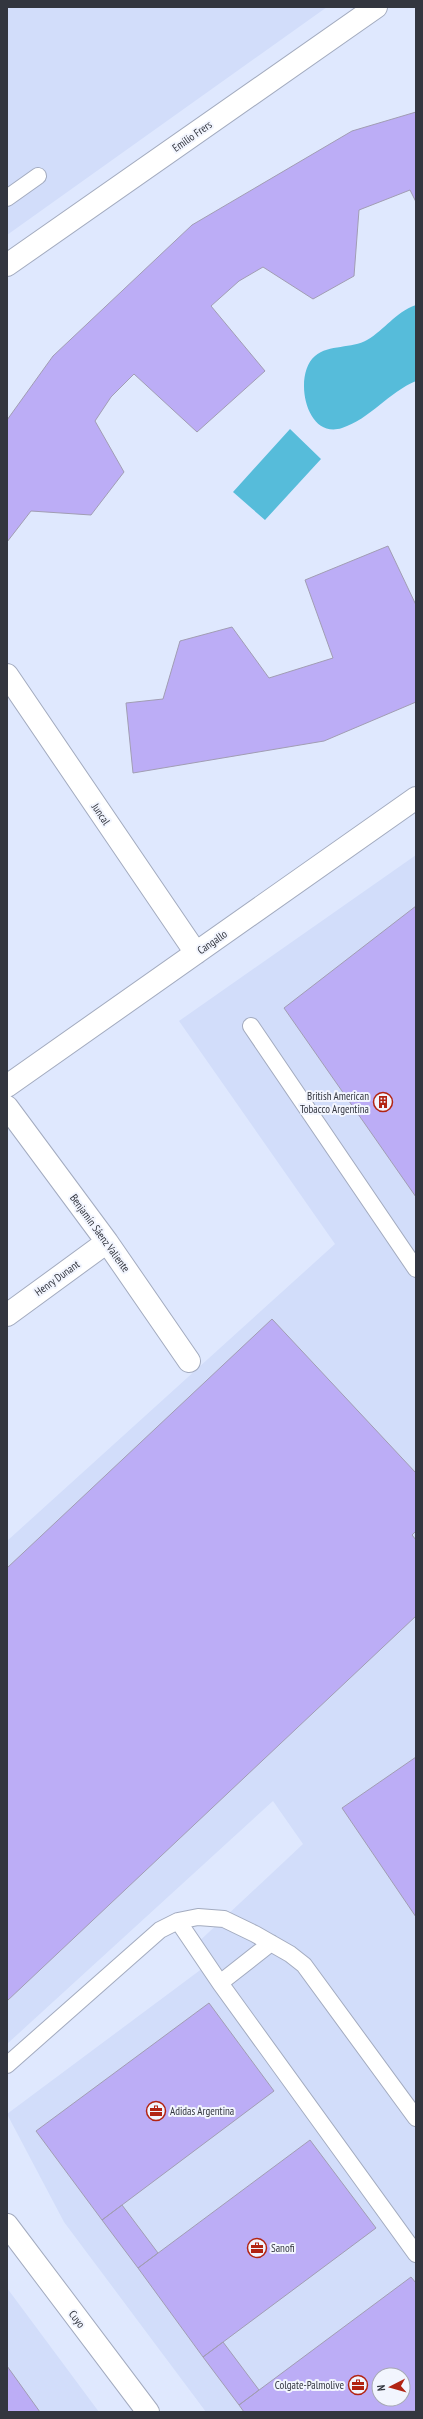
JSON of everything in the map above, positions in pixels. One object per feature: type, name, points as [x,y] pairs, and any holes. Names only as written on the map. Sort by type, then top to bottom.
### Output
[{"type":"street","name":"Emilio Frers","points":[[7,265],[376,7]]},
{"type":"street","name":"Juncal","points":[[7,675],[196,952]]},
{"type":"street","name":"Cangallo","points":[[7,1086],[416,798]]},
{"type":"street","name":"Benjamín Sáenz Valiente","points":[[7,1107],[107,1242],[189,1361]]},
{"type":"street","name":"Henry Dunant","points":[[7,1315],[107,1242]]},
{"type":"street","name":"Cuyo","points":[[7,2225],[148,2412]]},
{"type":"lane","points":[[7,198],[38,176]]},
{"type":"lane","points":[[251,1026],[416,1269]]},
{"type":"lane","points":[[7,2065],[160,1930],[178,1921],[198,1917],[224,1919],[271,1943],[304,1965],[416,2118]]},
{"type":"lane","points":[[178,1921],[220,1982],[416,2254]]},
{"type":"lane","points":[[220,1982],[271,1943]]},
{"type":"shaded area","points":[[7,7],[327,7],[7,235]]},
{"type":"shaded area","points":[[416,855],[416,2412],[206,2412],[64,2222],[7,2114],[207,1965],[193,1947],[303,1844],[273,1801],[7,2044],[7,1541],[335,1244],[179,1021]]},
{"type":"shaded area","points":[[7,2288],[99,2412],[7,2412]]},
{"type":"water","points":[[416,305],[416,381],[397,392],[371,412],[352,424],[342,428],[329,429],[319,424],[311,415],[306,403],[304,390],[308,365],[315,356],[327,350],[355,345],[367,340],[374,336],[402,312]]},
{"type":"water","points":[[290,429],[321,459],[265,520],[233,492]]},
{"type":"building","points":[[416,112],[416,202],[410,190],[359,210],[354,276],[313,299],[263,267],[239,281],[211,306],[265,371],[197,432],[134,374],[111,397],[95,421],[124,472],[91,515],[31,511],[7,542],[7,420],[53,356],[192,225],[352,131]]},
{"type":"building","points":[[388,546],[416,605],[416,702],[324,741],[133,773],[126,703],[163,699],[180,641],[232,627],[269,678],[333,658],[305,580]]},
{"type":"building","name":"British American Tobacco Argentina","points":[[416,906],[416,1197],[284,1008]]},
{"type":"building","points":[[272,1319],[416,1473],[416,1531],[412,1535],[416,1540],[416,1616],[7,2001],[7,1568]]},
{"type":"building","points":[[416,1757],[416,1917],[342,1808]]},
{"type":"building","points":[[209,2003],[274,2091],[102,2220],[36,2131]]},
{"type":"building","points":[[310,2140],[376,2228],[203,2357],[138,2268]]},
{"type":"building","points":[[122,2205],[158,2253],[138,2268],[102,2220]]},
{"type":"building","points":[[411,2277],[416,2283],[416,2411],[244,2412],[239,2405]]},
{"type":"building","points":[[223,2342],[259,2390],[239,2405],[203,2357]]},
{"type":"building","points":[[7,2366],[40,2412],[7,2412]]},
{"type":"place","name":"British American Tobacco Argentina","points":[[383,1102]]},
{"type":"place","name":"Adidas Argentina","points":[[156,2111]]},
{"type":"place","name":"Sanofi","points":[[257,2248]]},
{"type":"place","name":"Colgate-Palmolive","points":[[358,2385]]}]
